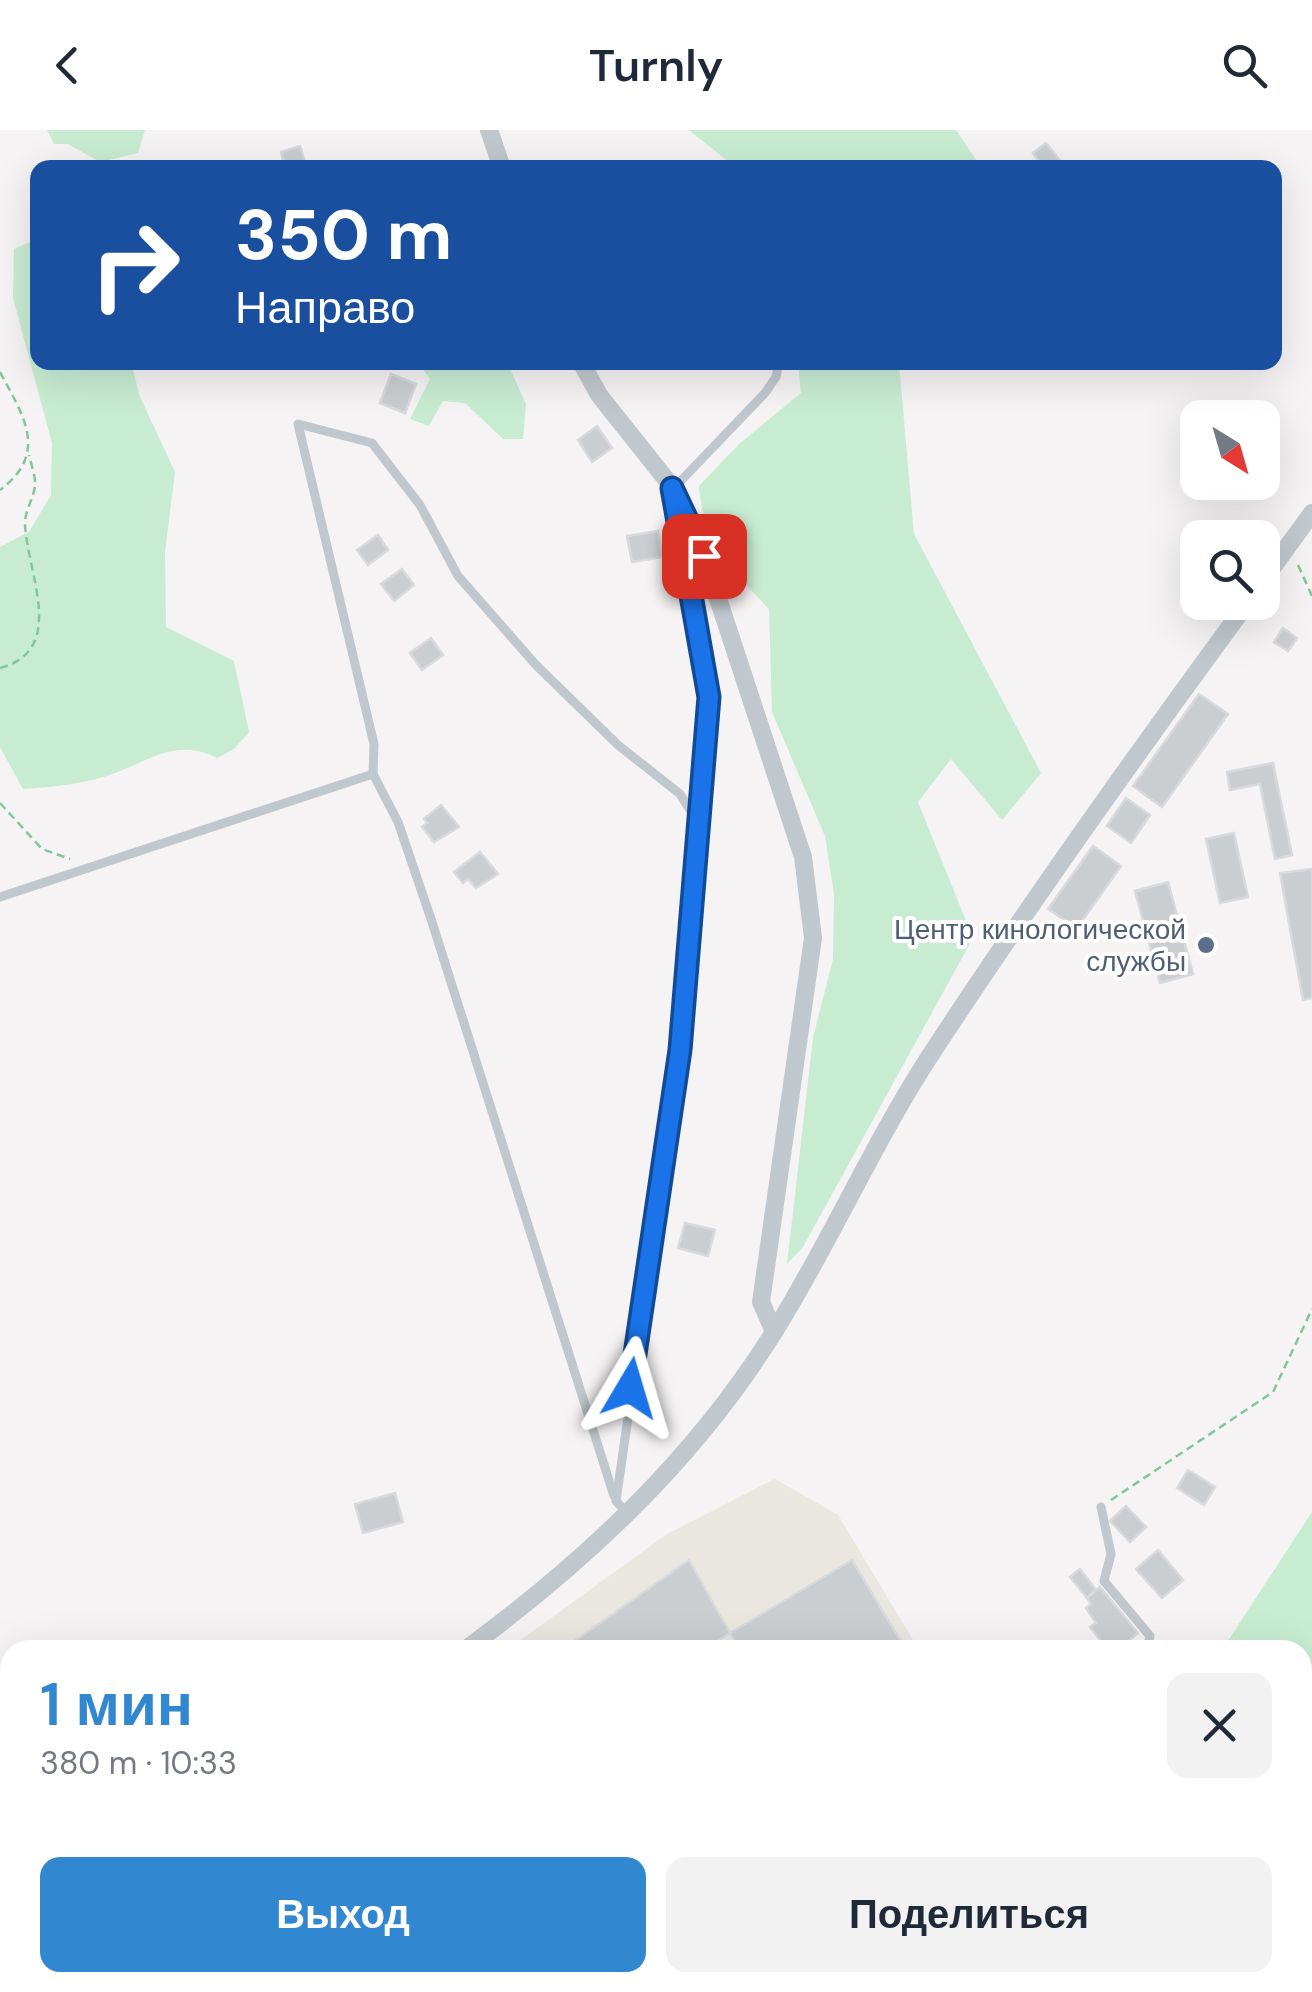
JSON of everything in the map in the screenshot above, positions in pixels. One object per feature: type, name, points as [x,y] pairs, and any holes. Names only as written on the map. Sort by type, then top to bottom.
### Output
[{"type":"street","points":[[489,130],[499,160]]},
{"type":"street","points":[[586,370],[599,396],[672,488],[704,556],[804,856],[814,938],[761,1302],[774,1332]]},
{"type":"street","points":[[1280,558],[1312,513]]},
{"type":"street","points":[[478,1640],[546,1590],[622,1507],[702,1435],[774,1332],[925,1064],[1131,762],[1235,620]]},
{"type":"lane","points":[[622,1507],[680,1050],[709,697],[672,488],[765,393],[777,370]]},
{"type":"lane","points":[[622,1507],[438,938],[398,822],[373,774],[374,744],[298,424],[372,443],[420,505],[458,576],[536,666],[618,744],[680,794],[700,826]]},
{"type":"lane","points":[[0,897],[373,774]]},
{"type":"lane","points":[[1101,1507],[1110,1554],[1104,1582],[1149,1640]]},
{"type":"path","points":[[0,372],[24,417],[35,485],[25,525],[40,619],[36,644],[21,661],[0,668]]},
{"type":"path","points":[[0,490],[23,472],[29,455]]},
{"type":"path","points":[[1289,546],[1312,596]]},
{"type":"path","points":[[0,803],[42,849],[91,865]]},
{"type":"path","points":[[1101,1507],[1274,1392],[1312,1309]]},
{"type":"shaded area","points":[[775,1479],[838,1515],[913,1640],[521,1640],[667,1534]]},
{"type":"green space","points":[[47,130],[145,130],[138,153],[108,160],[96,160],[68,144],[54,144]]},
{"type":"green space","points":[[689,130],[956,130],[976,160],[726,160]]},
{"type":"green space","points":[[30,242],[30,361],[13,298],[14,249]]},
{"type":"green space","points":[[32,370],[133,370],[140,397],[175,472],[165,552],[166,627],[234,661],[249,732],[234,749],[217,758],[203,752],[177,750],[93,780],[23,789],[0,747],[0,547],[29,532],[51,495],[52,443]]},
{"type":"green space","points":[[423,370],[512,370],[526,404],[523,439],[503,439],[465,403],[443,401],[429,426],[410,419],[430,379]]},
{"type":"green space","points":[[799,370],[900,370],[914,534],[1041,773],[1002,820],[951,759],[918,802],[973,938],[803,1247],[787,1264],[813,1038],[833,959],[834,894],[825,836],[772,712],[769,609],[721,554],[706,523],[699,486],[739,444],[801,393]]},
{"type":"green space","points":[[1312,1512],[1312,1640],[1229,1640]]},
{"type":"building","points":[[1046,143],[1060,160],[1038,160],[1033,153]]},
{"type":"building","points":[[300,146],[304,160],[283,160],[281,152]]},
{"type":"building","points":[[391,374],[416,384],[405,413],[380,403]]},
{"type":"building","points":[[597,426],[612,448],[592,462],[578,440]]},
{"type":"building","points":[[658,531],[662,557],[632,562],[627,536]]},
{"type":"building","points":[[378,535],[388,550],[368,565],[357,550]]},
{"type":"building","points":[[402,569],[414,585],[394,601],[381,584]]},
{"type":"building","points":[[1283,628],[1297,638],[1288,651],[1274,642]]},
{"type":"building","points":[[431,638],[443,655],[422,670],[410,653]]},
{"type":"building","points":[[1199,694],[1228,714],[1162,807],[1133,786]]},
{"type":"building","points":[[1273,763],[1292,855],[1275,859],[1260,784],[1230,790],[1227,772]]},
{"type":"building","points":[[1126,798],[1150,815],[1131,843],[1107,826]]},
{"type":"building","points":[[441,805],[459,827],[434,842],[422,827],[427,823],[424,819]]},
{"type":"building","points":[[1234,833],[1248,897],[1220,903],[1206,839]]},
{"type":"building","points":[[1093,846],[1121,866],[1077,928],[1048,909]]},
{"type":"building","points":[[480,852],[498,874],[476,888],[468,879],[463,883],[454,872]]},
{"type":"building","points":[[1312,869],[1312,998],[1303,1000],[1280,873]]},
{"type":"building","points":[[1168,882],[1193,974],[1160,983],[1135,891]]},
{"type":"building","points":[[685,1223],[715,1230],[708,1256],[678,1248]]},
{"type":"building","points":[[1188,1470],[1215,1487],[1204,1505],[1177,1488]]},
{"type":"building","points":[[395,1493],[403,1522],[363,1533],[355,1504]]},
{"type":"building","points":[[1126,1506],[1146,1527],[1130,1542],[1110,1521]]},
{"type":"building","points":[[1158,1550],[1183,1580],[1162,1598],[1136,1569]]},
{"type":"building","points":[[689,1560],[730,1633],[719,1640],[576,1640]]},
{"type":"building","points":[[852,1560],[900,1640],[734,1640],[730,1633]]},
{"type":"building","points":[[1080,1569],[1096,1590],[1087,1598],[1070,1577]]},
{"type":"building","points":[[1100,1587],[1138,1633],[1129,1640],[1100,1640],[1090,1627],[1096,1623],[1086,1608],[1091,1604],[1087,1598]]},
{"type":"place","name":"Центр кинологической службы","points":[[1206,945]]},
{"type":"route","points":[[630,1388],[680,1050],[709,697],[672,488],[704,556]]}]
